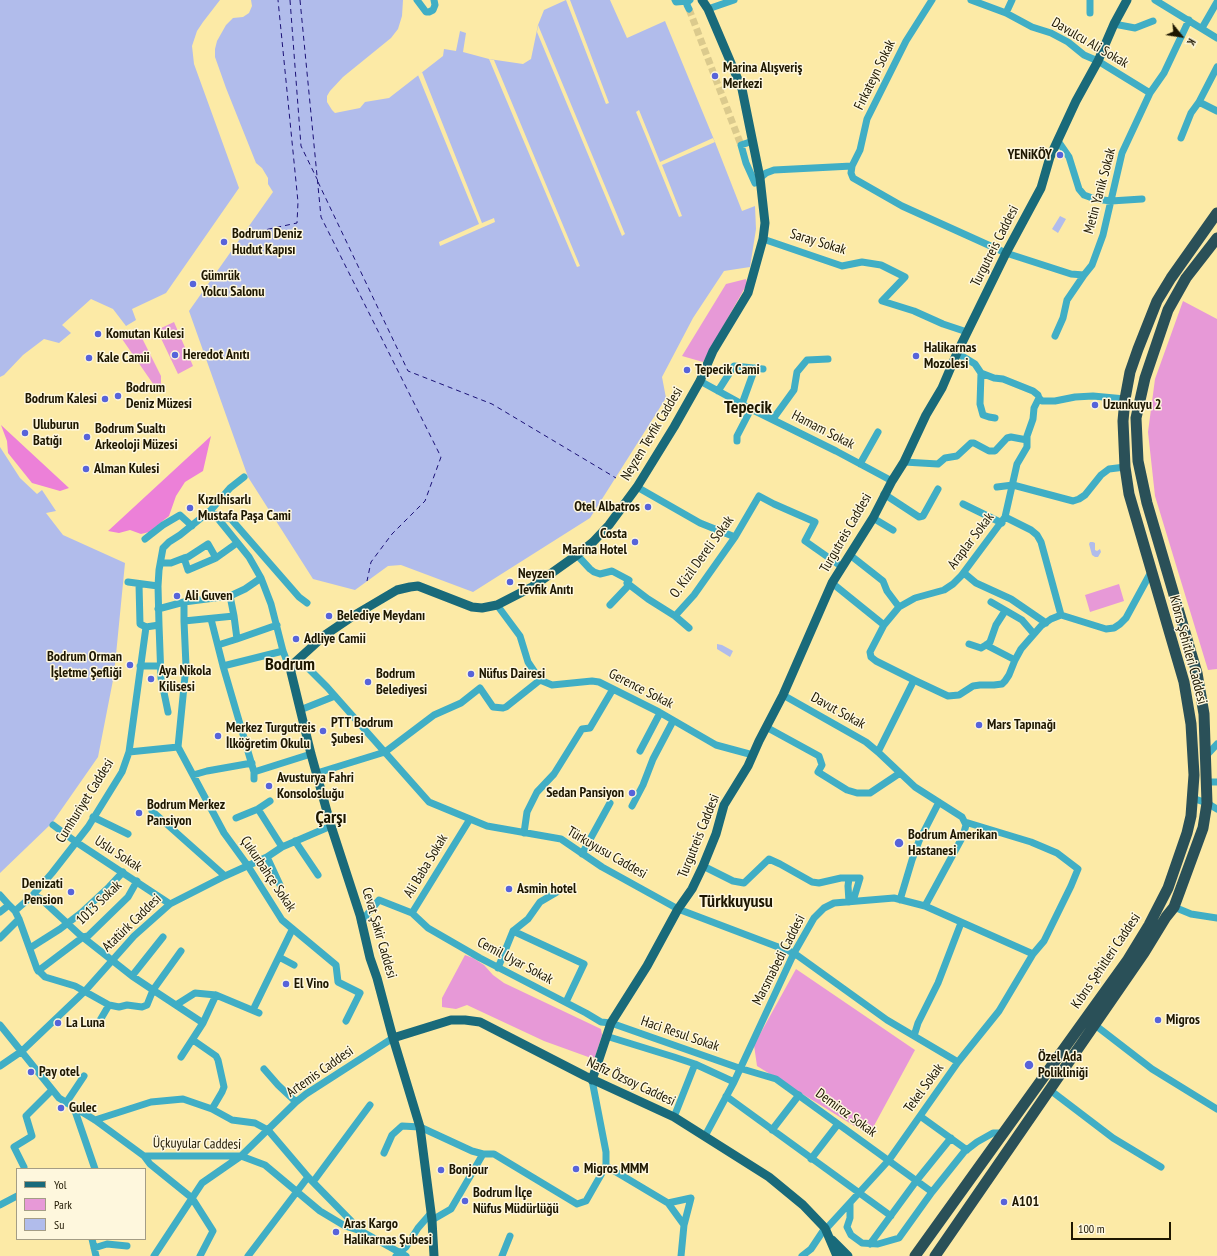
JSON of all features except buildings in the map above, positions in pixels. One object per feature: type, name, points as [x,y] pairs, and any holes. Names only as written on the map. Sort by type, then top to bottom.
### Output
[{"type":"highway","name":"Kıbrıs Şehitleri Caddesi","points":[[915,1256],[1128,961],[1168,888],[1183,848],[1191,816],[1194,775],[1191,724],[1184,682],[1129,494],[1125,467],[1123,421],[1130,372],[1157,301],[1175,272],[1217,213]]},
{"type":"highway","name":"Kıbrıs Şehitleri Caddesi","points":[[935,1256],[1095,1025],[1144,953],[1166,917],[1174,908],[1201,835],[1212,782],[1206,756],[1204,714],[1197,673],[1147,503],[1138,461],[1136,418],[1145,378],[1168,310],[1186,278],[1217,238]]},
{"type":"main road","name":"Neyzen Tevfik Caddesi","points":[[298,659],[325,635],[353,616],[397,590],[410,586],[418,586],[472,607],[482,608],[498,605],[532,587],[577,555],[593,542],[609,525],[637,487],[674,427],[700,380],[713,351],[748,293],[764,239],[765,223],[742,89],[708,9],[702,0]]},
{"type":"main road","name":"Turgutreis Caddesi","points":[[592,1080],[611,1023],[647,966],[678,909],[692,889],[716,834],[724,805],[748,766],[783,695],[832,583],[873,518],[884,494],[904,462],[926,415],[942,388],[957,353],[1006,253],[1041,188],[1050,157],[1076,101],[1098,61],[1114,24],[1127,0]]},
{"type":"main road","points":[[291,672],[292,665],[298,659]]},
{"type":"main road","name":"Cevat Şakir Caddesi","points":[[291,672],[311,754],[331,826],[361,922],[393,1038],[420,1127],[432,1217],[434,1256]]},
{"type":"main road","name":"Nafiz Özsoy Caddesi","points":[[393,1038],[451,1020],[480,1022],[592,1080],[674,1117],[705,1136],[769,1177],[803,1205],[848,1256]]},
{"type":"main road","name":"Nafiz Özsoy Caddesi","points":[[826,1231],[837,1256]]},
{"type":"street","points":[[417,0],[426,12],[429,12],[433,10],[436,5],[434,0]]},
{"type":"street","points":[[675,0],[676,2],[689,0],[687,5],[689,9]]},
{"type":"street","points":[[708,9],[734,0]]},
{"type":"street","name":"Fırkateyn Sokak","points":[[852,166],[860,150],[867,119],[906,41],[932,0]]},
{"type":"street","name":"Davulcu Ali Sokak","points":[[971,0],[1006,14],[1032,27],[1051,33],[1068,42],[1084,55],[1098,61],[1150,93]]},
{"type":"street","points":[[1006,14],[1012,0]]},
{"type":"street","points":[[1090,0],[1090,13]]},
{"type":"street","points":[[1155,0],[1217,38]]},
{"type":"street","points":[[1202,28],[1217,2]]},
{"type":"street","name":"Metin Yanik Sokak","points":[[1055,336],[1063,318],[1067,300],[1092,265],[1103,236],[1122,153],[1150,93],[1164,73],[1189,20]]},
{"type":"street","points":[[1114,24],[1135,28],[1153,21]]},
{"type":"street","points":[[1181,138],[1191,113],[1199,102],[1217,67]]},
{"type":"street","points":[[1199,102],[1217,112]]},
{"type":"street","points":[[1058,141],[1069,157],[1079,189],[1084,195],[1095,199],[1111,201],[1142,199]]},
{"type":"street","points":[[750,142],[741,145],[746,163],[758,180],[766,173],[774,170],[852,166],[851,173],[853,178],[902,206],[1006,253],[1071,274],[1084,275]]},
{"type":"street","name":"Saray Sokak","points":[[764,239],[842,266],[862,262],[881,265],[905,277],[882,301],[914,311],[943,324],[967,332]]},
{"type":"street","points":[[957,353],[975,364],[981,373],[994,378],[1003,379],[1033,391],[1038,394],[1042,401],[1055,401],[1075,397],[1093,396],[1125,399]]},
{"type":"street","points":[[773,420],[794,390],[797,372],[807,360],[828,359]]},
{"type":"street","points":[[718,392],[734,366],[763,369]]},
{"type":"street","points":[[742,404],[755,368]]},
{"type":"street","points":[[981,373],[980,404],[983,415],[996,418]]},
{"type":"street","name":"Hamam Sokak","points":[[700,380],[718,392],[892,480]]},
{"type":"street","name":"Araplar Sokak","points":[[914,680],[876,661],[871,657],[870,652],[884,625],[899,607],[915,598],[944,590],[953,584],[964,573],[1004,520],[1017,464],[1027,447],[1027,440],[1034,408],[1039,398]]},
{"type":"street","points":[[737,440],[737,436],[751,409]]},
{"type":"street","points":[[860,464],[878,432]]},
{"type":"street","points":[[904,462],[938,464],[945,458],[957,456],[971,443],[974,443],[989,451],[995,451],[1007,438],[1011,437],[1027,440]]},
{"type":"street","points":[[997,487],[1013,485],[1073,501],[1080,499],[1101,474],[1109,469],[1125,467]]},
{"type":"street","points":[[168,712],[161,678],[158,609],[158,586],[163,548],[168,542],[213,513],[230,488],[244,477]]},
{"type":"street","points":[[637,487],[700,523],[735,537]]},
{"type":"street","points":[[884,494],[919,517],[923,516],[938,489]]},
{"type":"street","name":"O. Kizil Dereli Sokak","points":[[689,628],[675,616],[694,595],[735,537],[759,496],[815,522],[805,542],[842,567]]},
{"type":"street","points":[[963,504],[1031,530],[1037,535],[1041,542],[1061,616]]},
{"type":"street","points":[[213,513],[249,557],[261,578],[271,604],[283,651],[291,672]]},
{"type":"street","points":[[213,513],[231,519],[299,597],[307,603]]},
{"type":"street","points":[[145,539],[163,525],[180,515],[192,526]]},
{"type":"street","points":[[873,518],[893,530]]},
{"type":"street","points":[[184,558],[188,570],[216,558],[237,543]]},
{"type":"street","points":[[160,563],[171,563],[184,558],[208,544],[216,558]]},
{"type":"street","points":[[577,555],[590,569],[600,574],[612,571],[629,580],[627,583],[629,585],[610,605]]},
{"type":"street","points":[[850,555],[883,581],[887,591],[899,607]]},
{"type":"street","points":[[925,906],[963,836],[966,825],[962,817],[915,787],[878,752],[914,680],[948,696],[959,695],[973,686],[1002,684],[1009,675],[1021,649],[1046,623],[1061,616],[1106,629],[1114,628],[1120,624],[1126,618],[1151,572]]},
{"type":"street","points":[[964,573],[976,583],[1011,599],[1046,623]]},
{"type":"street","points":[[158,609],[184,602],[230,596],[245,589],[261,578]]},
{"type":"street","points":[[128,582],[158,586]]},
{"type":"street","points":[[832,583],[884,625]]},
{"type":"street","points":[[139,584],[140,624],[146,627],[159,625]]},
{"type":"street","points":[[629,585],[675,616]]},
{"type":"street","points":[[230,596],[237,639]]},
{"type":"street","points":[[129,752],[178,747],[186,666],[184,602]]},
{"type":"street","points":[[991,602],[1022,620],[1034,634]]},
{"type":"street","points":[[317,773],[386,752],[434,716],[461,703],[480,688],[493,707],[503,708],[540,680],[528,662],[520,636],[498,605]]},
{"type":"street","points":[[969,644],[981,648],[990,642],[996,625],[1005,610]]},
{"type":"street","points":[[184,621],[234,616]]},
{"type":"street","points":[[212,618],[223,666],[252,763],[254,775],[311,754]]},
{"type":"street","points":[[218,645],[277,625]]},
{"type":"street","name":"Cumhuriyet Caddesi","points":[[15,911],[33,895],[76,842],[122,772],[129,752],[146,627]]},
{"type":"street","points":[[986,645],[1015,660]]},
{"type":"street","points":[[223,666],[283,651]]},
{"type":"street","name":"Türkuyusu Caddesi","points":[[298,659],[335,696],[429,802],[487,826],[561,839],[602,867],[678,909],[794,953],[887,1020],[958,1062]]},
{"type":"street","points":[[140,666],[160,666]]},
{"type":"street","name":"Gerence Sokak","points":[[540,680],[552,685],[592,681],[599,682],[660,713],[716,745],[753,755]]},
{"type":"street","points":[[524,832],[527,812],[537,792],[554,774],[582,729],[590,728],[613,689]]},
{"type":"street","name":"Davut Sokak","points":[[783,695],[866,742],[878,752]]},
{"type":"street","points":[[300,710],[335,696]]},
{"type":"street","points":[[640,751],[660,713]]},
{"type":"street","points":[[632,806],[644,785],[653,759],[673,721]]},
{"type":"street","points":[[766,727],[819,756],[822,765],[818,772],[847,790],[857,793],[870,793],[900,773]]},
{"type":"street","points":[[1206,756],[1217,744]]},
{"type":"street","name":"Çukurbahçe Sokak","points":[[178,747],[224,832],[248,866],[282,920],[292,930],[336,965],[338,982],[360,994],[346,1021]]},
{"type":"street","points":[[193,776],[207,771],[252,763]]},
{"type":"street","points":[[1192,798],[1207,803],[1217,809]]},
{"type":"street","points":[[236,818],[270,801]]},
{"type":"street","points":[[900,900],[919,841],[939,802]]},
{"type":"street","points":[[582,854],[610,803]]},
{"type":"street","points":[[258,808],[282,847]]},
{"type":"street","points":[[152,811],[225,876]]},
{"type":"street","points":[[93,817],[128,834]]},
{"type":"street","name":"Ali Baba Sokak","points":[[361,922],[379,900],[412,913],[470,819]]},
{"type":"street","name":"Tekel Sokak","points":[[802,1256],[811,1249],[858,1193],[889,1160],[958,1062],[999,1010],[1033,954],[1044,941],[1078,869],[1057,853],[1031,842],[965,822]]},
{"type":"street","name":"Uslu Sokak","points":[[53,825],[76,842],[170,904]]},
{"type":"street","name":"Atatürk Caddesi","points":[[0,1066],[22,1051],[85,991],[134,936],[170,904],[266,857],[282,847],[331,826]]},
{"type":"street","points":[[295,841],[318,875]]},
{"type":"street","points":[[266,857],[280,885]]},
{"type":"street","points":[[703,866],[733,881],[744,883],[769,858],[812,882],[820,883],[841,878],[860,878],[851,902]]},
{"type":"street","points":[[30,948],[68,923],[109,888],[123,872]]},
{"type":"street","points":[[849,878],[848,886],[851,902]]},
{"type":"street","name":"1013 Sokak","points":[[38,971],[83,937],[88,936],[128,897],[137,881]]},
{"type":"street","points":[[498,968],[513,931],[528,919],[540,902],[557,892]]},
{"type":"street","points":[[0,895],[15,911],[38,971],[45,977],[75,986],[109,1005],[119,1007],[127,1005],[142,1007],[147,1005],[153,990],[181,951]]},
{"type":"street","points":[[33,895],[41,899],[83,937],[132,976],[204,1023]]},
{"type":"street","name":"Marsmabedi Caddesi","points":[[705,1136],[734,1082],[794,953],[814,918],[824,908],[834,903],[894,898],[925,906],[1033,954]]},
{"type":"street","points":[[0,912],[9,905]]},
{"type":"street","points":[[1174,908],[1191,914],[1217,918]]},
{"type":"street","name":"Cemil Uyar Sokak","points":[[412,913],[428,928],[498,968],[566,1002],[601,1022],[611,1023]]},
{"type":"street","points":[[0,938],[19,919]]},
{"type":"street","points":[[914,1036],[918,1023],[938,983],[961,923]]},
{"type":"street","points":[[176,1005],[195,993],[216,996],[256,1012],[292,930]]},
{"type":"street","points":[[513,931],[584,964],[566,1002]]},
{"type":"street","points":[[132,976],[163,937]]},
{"type":"street","points":[[279,957],[294,965]]},
{"type":"street","points":[[181,1057],[204,1023],[216,996]]},
{"type":"street","points":[[99,1022],[109,1005]]},
{"type":"street","name":"Haci Resul Sokak","points":[[611,1023],[740,1068]]},
{"type":"street","name":"Üçkuyular Caddesi","points":[[0,1025],[52,1090],[66,1103],[95,1120],[144,1156],[241,1156],[265,1165],[320,1211],[401,1255]]},
{"type":"street","points":[[1095,1025],[1152,1069],[1217,1109]]},
{"type":"street","points":[[606,1036],[695,1064],[734,1082]]},
{"type":"street","name":"Artemis Caddesi","points":[[154,1256],[202,1183],[241,1156],[296,1102],[393,1038]]},
{"type":"street","points":[[193,1040],[216,1056],[218,1060],[224,1087],[212,1109]]},
{"type":"street","points":[[674,1117],[695,1064]]},
{"type":"street","name":"Demiroz Sokak","points":[[740,1068],[776,1079],[932,1192]]},
{"type":"street","points":[[264,1069],[296,1102]]},
{"type":"street","points":[[66,1103],[84,1076]]},
{"type":"street","points":[[384,1153],[392,1135],[402,1126],[420,1127],[454,1144],[483,1154],[494,1154],[577,1204],[586,1201],[606,1166],[606,1152],[592,1080]]},
{"type":"street","points":[[24,1167],[14,1147],[32,1136],[26,1116],[52,1090]]},
{"type":"street","points":[[1050,1090],[1113,1138],[1161,1167]]},
{"type":"street","points":[[772,1130],[799,1095]]},
{"type":"street","points":[[726,1096],[890,1216]]},
{"type":"street","points":[[95,1120],[151,1102],[183,1099],[212,1109],[232,1120],[255,1123],[268,1130],[311,1179],[361,1232]]},
{"type":"street","points":[[248,1256],[296,1192],[311,1179],[370,1105]]},
{"type":"street","points":[[74,1108],[95,1168]]},
{"type":"street","points":[[920,1116],[967,1150]]},
{"type":"street","points":[[812,1159],[838,1124]]},
{"type":"street","points":[[850,1203],[850,1218],[847,1227],[850,1235],[862,1243],[870,1244],[878,1244],[899,1238],[932,1192],[967,1150],[976,1142],[993,1132],[1004,1132]]},
{"type":"street","points":[[870,1244],[917,1180],[952,1138]]},
{"type":"street","points":[[401,1255],[418,1228],[432,1217],[451,1209],[483,1154]]},
{"type":"street","points":[[144,1156],[150,1164],[192,1198],[213,1231],[200,1256]]},
{"type":"street","points":[[606,1166],[668,1204],[684,1225]]},
{"type":"street","points":[[0,1205],[16,1197]]},
{"type":"street","points":[[668,1204],[691,1198],[684,1225],[681,1256]]},
{"type":"street","points":[[502,1256],[510,1236]]},
{"type":"street","points":[[92,1240],[96,1256]]},
{"type":"street","points":[[94,1248],[107,1244],[127,1246]]},
{"type":"green space","points":[[746,279],[747,284],[703,362],[682,356],[726,284]]},
{"type":"green space","points":[[1183,301],[1217,319],[1217,669],[1208,670],[1155,496],[1148,432],[1155,379]]},
{"type":"green space","points":[[174,322],[193,366],[178,374],[157,330]]},
{"type":"green space","points":[[137,328],[161,376],[161,389],[158,391],[120,336]]},
{"type":"green space","points":[[1119,584],[1124,601],[1090,612],[1085,595]]},
{"type":"green space","points":[[465,955],[484,965],[493,975],[504,983],[601,1029],[602,1035],[595,1057],[591,1058],[544,1041],[467,1005],[456,1009],[442,1007],[442,998]]},
{"type":"green space","points":[[796,969],[915,1050],[869,1135],[757,1066],[754,1045]]},
{"type":"shaded area","points":[[1,425],[69,488],[60,491],[32,483],[8,453],[7,441]]},
{"type":"shaded area","points":[[211,436],[203,471],[185,482],[176,496],[169,516],[149,532],[141,534],[130,530],[119,533],[108,531]]},
{"type":"water","points":[[0,0],[220,0],[197,31],[192,46],[194,64],[239,188],[166,293],[132,309],[136,320],[126,326],[113,309],[91,299],[62,325],[71,333],[59,343],[44,339],[23,355],[4,375],[0,377]]},
{"type":"water","points":[[251,0],[403,0],[402,16],[398,29],[391,38],[343,77],[330,91],[327,96],[327,102],[335,113],[360,108],[365,102],[389,98],[443,56],[444,49],[456,51],[460,31],[466,33],[463,52],[489,59],[523,64],[531,59],[538,25],[544,10],[566,0],[610,0],[627,38],[665,21],[742,211],[755,206],[756,229],[750,267],[724,271],[693,318],[662,377],[666,398],[590,518],[473,592],[401,565],[388,566],[355,590],[313,579],[248,477],[189,311],[273,192],[268,184],[268,178],[262,168],[256,163],[215,57],[217,41],[226,25],[233,18],[243,17],[249,13],[252,6]]},
{"type":"water","points":[[1060,216],[1066,219],[1058,233],[1052,229]]},
{"type":"water","points":[[0,447],[20,478],[37,494],[42,490],[56,511],[46,513],[63,535],[125,563],[114,675],[98,757],[52,823],[0,873]]},
{"type":"water","points":[[1090,542],[1095,543],[1095,550],[1097,551],[1100,549],[1101,552],[1098,557],[1092,555],[1089,544]]},
{"type":"water","points":[[717,644],[733,651],[730,657],[717,649]]},
{"type":"pier","points":[[566,0],[570,0],[609,103],[606,104]]},
{"type":"pier","points":[[538,25],[625,234],[622,236],[537,32]]},
{"type":"pier","points":[[489,59],[494,60],[580,266],[577,267]]},
{"type":"pier","points":[[422,72],[482,223],[494,218],[495,222],[440,246],[439,242],[479,224],[418,75]]},
{"type":"pier","points":[[639,110],[660,162],[713,138],[715,142],[662,165],[682,216],[679,217],[636,112]]},
{"type":"ferry route","points":[[241,235],[297,223],[298,202],[278,0]]},
{"type":"ferry route","points":[[290,0],[301,146],[317,179]]},
{"type":"ferry route","points":[[300,0],[321,217],[441,457],[425,501],[392,534],[371,562],[367,581]]},
{"type":"ferry route","points":[[318,182],[408,371],[492,404],[616,478]]},
{"type":"tunnel","points":[[689,9],[741,145]]},
{"type":"place","name":"Marina Alışveriş Merkezi","points":[[715,76]]},
{"type":"place","name":"YENiKÖY","points":[[1060,155]]},
{"type":"place","name":"Bodrum Deniz Hudut Kapısı","points":[[224,242]]},
{"type":"place","name":"Gümrük Yolcu Salonu","points":[[193,284]]},
{"type":"place","name":"Komutan Kulesi","points":[[98,334]]},
{"type":"place","name":"Heredot Anıtı","points":[[175,355]]},
{"type":"place","name":"Halikarnas Mozolesi","points":[[916,356]]},
{"type":"place","name":"Kale Camii","points":[[89,358]]},
{"type":"place","name":"Tepecik Cami","points":[[687,370]]},
{"type":"place","name":"Bodrum Deniz Müzesi","points":[[118,396]]},
{"type":"place","name":"Bodrum Kalesi","points":[[105,399]]},
{"type":"place","name":"Uzunkuyu 2","points":[[1095,405]]},
{"type":"place","name":"Uluburun Batığı","points":[[25,433]]},
{"type":"place","name":"Bodrum Sualtı Arkeoloji Müzesi","points":[[87,437]]},
{"type":"place","name":"Alman Kulesi","points":[[86,469]]},
{"type":"place","name":"Otel Albatros","points":[[648,507]]},
{"type":"place","name":"Kızılhisarlı Mustafa Paşa Cami","points":[[190,508]]},
{"type":"place","name":"Costa Marina Hotel","points":[[635,542]]},
{"type":"place","name":"Neyzen Tevfik Anıtı","points":[[510,582]]},
{"type":"place","name":"Ali Guven","points":[[177,596]]},
{"type":"place","name":"Belediye Meydanı","points":[[329,616]]},
{"type":"place","name":"Adliye Camii","points":[[296,639]]},
{"type":"place","name":"Bodrum Orman İşletme Şefliği","points":[[130,665]]},
{"type":"place","name":"Nüfus Dairesi","points":[[471,674]]},
{"type":"place","name":"Aya Nikola Kilisesi","points":[[151,679]]},
{"type":"place","name":"Bodrum Belediyesi","points":[[368,682]]},
{"type":"place","name":"Mars Tapınağı","points":[[979,725]]},
{"type":"place","name":"PTT Bodrum Şubesi","points":[[323,731]]},
{"type":"place","name":"Merkez Turgutreis İlköğretim Okulu","points":[[218,736]]},
{"type":"place","name":"Avusturya Fahri Konsolosluğu","points":[[269,786]]},
{"type":"place","name":"Sedan Pansiyon","points":[[632,793]]},
{"type":"place","name":"Bodrum Merkez Pansiyon","points":[[139,813]]},
{"type":"place","name":"Bodrum Amerikan Hastanesi","points":[[899,843]]},
{"type":"place","name":"Asmin hotel","points":[[509,889]]},
{"type":"place","name":"Denizati Pension","points":[[71,892]]},
{"type":"place","name":"El Vino","points":[[286,984]]},
{"type":"place","name":"Migros","points":[[1158,1020]]},
{"type":"place","name":"La Luna","points":[[58,1023]]},
{"type":"place","name":"Özel Ada Polikliniği","points":[[1029,1065]]},
{"type":"place","name":"Pay otel","points":[[31,1072]]},
{"type":"place","name":"Gulec","points":[[61,1108]]},
{"type":"place","name":"Migros MMM","points":[[576,1169]]},
{"type":"place","name":"Bonjour","points":[[441,1170]]},
{"type":"place","name":"Bodrum İlçe Nüfus Müdürlüğü","points":[[465,1201]]},
{"type":"place","name":"A101","points":[[1004,1202]]},
{"type":"place","name":"Aras Kargo Halikarnas Şubesi","points":[[336,1232]]},
{"type":"district","name":"Tepecik","points":[[748,408]]},
{"type":"district","name":"Bodrum","points":[[290,665]]},
{"type":"district","name":"Çarşı","points":[[331,818]]},
{"type":"district","name":"Türkkuyusu","points":[[736,902]]}]
